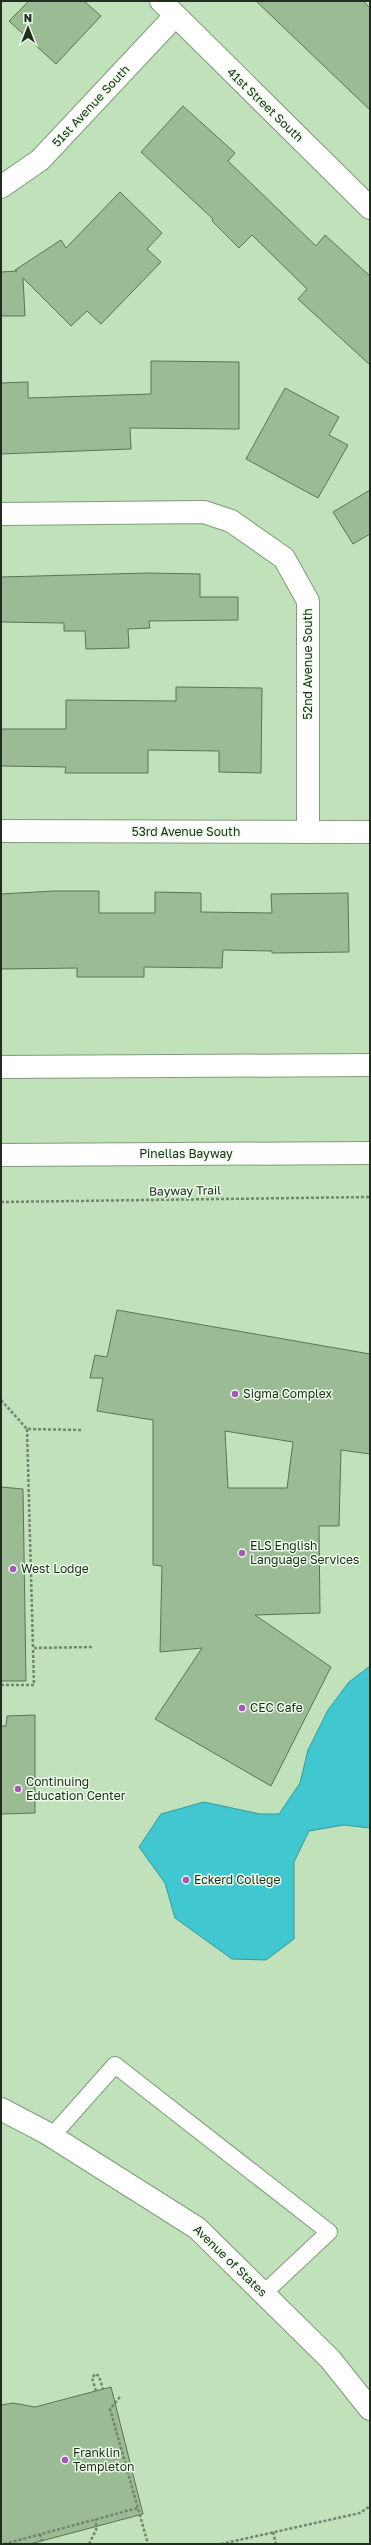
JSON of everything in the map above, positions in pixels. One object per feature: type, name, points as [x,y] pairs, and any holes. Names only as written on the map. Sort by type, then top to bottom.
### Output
[{"type":"street","name":"51st Avenue South","points":[[1,188],[40,160],[168,9]]},
{"type":"street","name":"41st Street South","points":[[168,9],[370,208]]},
{"type":"street","name":"52nd Avenue South","points":[[1,514],[204,512],[230,521],[284,558],[308,601],[308,832]]},
{"type":"street","name":"53rd Avenue South","points":[[1,831],[370,832]]},
{"type":"street","points":[[1,1067],[370,1065]]},
{"type":"street","points":[[1,1072],[30,1067]]},
{"type":"street","name":"Pinellas Bayway","points":[[1,1155],[370,1153]]},
{"type":"street","name":"Avenue of States","points":[[1,2108],[52,2136],[197,2228],[330,2359],[370,2409]]},
{"type":"lane","points":[[52,2136],[115,2065],[329,2232],[264,2293]]},
{"type":"path","name":"Bayway Trail","points":[[1,1202],[370,1197]]},
{"type":"path","points":[[1,1400],[27,1429],[34,1685],[1,1685]]},
{"type":"path","points":[[27,1429],[82,1430]]},
{"type":"path","points":[[33,1648],[93,1647]]},
{"type":"path","points":[[96,2391],[92,2378],[95,2374],[99,2376],[103,2389]]},
{"type":"path","points":[[120,2397],[110,2409],[148,2544]]},
{"type":"path","points":[[221,2544],[360,2513],[370,2506]]},
{"type":"path","points":[[4,2544],[138,2508]]},
{"type":"path","points":[[89,2544],[96,2530],[96,2519]]},
{"type":"path","points":[[273,2532],[276,2544]]},
{"type":"path","points":[[40,2534],[43,2544]]},
{"type":"water","points":[[370,1666],[370,1828],[344,1825],[309,1831],[294,1862],[294,1939],[266,1960],[232,1959],[175,1918],[165,1883],[139,1847],[161,1814],[204,1802],[260,1814],[279,1814],[300,1783],[308,1750],[328,1710],[349,1682]]},
{"type":"building","points":[[29,1],[84,1],[101,16],[56,64],[9,21]]},
{"type":"building","points":[[256,1],[363,1],[370,8],[370,110]]},
{"type":"building","points":[[183,106],[235,153],[228,161],[316,246],[325,235],[370,276],[370,365],[298,299],[307,289],[252,235],[239,248],[212,221],[213,219],[141,152]]},
{"type":"building","points":[[120,192],[162,233],[147,249],[161,262],[101,324],[87,311],[71,326],[23,278],[25,316],[1,316],[1,272],[17,271],[15,270],[61,240],[66,248]]},
{"type":"building","points":[[151,361],[239,362],[239,429],[130,428],[131,449],[1,454],[1,383],[28,382],[28,398],[151,394]]},
{"type":"building","points":[[285,388],[339,417],[329,435],[348,445],[318,498],[246,459]]},
{"type":"building","points":[[370,490],[370,534],[353,544],[333,512]]},
{"type":"building","points":[[148,573],[200,574],[200,597],[238,597],[238,620],[149,621],[150,628],[128,629],[129,648],[86,649],[85,631],[64,631],[64,623],[1,622],[1,577]]},
{"type":"building","points":[[176,687],[262,688],[261,773],[219,772],[219,751],[148,750],[148,773],[65,773],[66,767],[1,766],[1,729],[66,729],[66,700],[176,701]]},
{"type":"building","points":[[54,891],[99,891],[99,913],[155,913],[155,892],[201,893],[201,912],[272,913],[271,894],[348,893],[349,952],[272,953],[272,951],[223,950],[222,968],[144,967],[144,977],[77,977],[77,968],[1,969],[1,894]]},
{"type":"building","points":[[117,1310],[370,1354],[370,1454],[341,1450],[339,1526],[319,1526],[320,1613],[255,1615],[331,1667],[271,1786],[155,1719],[202,1648],[160,1652],[162,1566],[153,1565],[153,1420],[97,1411],[103,1378],[90,1378],[95,1355],[107,1357]],"holes":[[[225,1431],[293,1442],[287,1488],[228,1488]]]},
{"type":"building","name":"West Lodge","points":[[1,1487],[23,1489],[26,1681],[1,1681]]},
{"type":"building","name":"Continuing Education Center","points":[[35,1715],[35,1813],[1,1814],[1,1726],[6,1726],[7,1716]]},
{"type":"building","name":"Franklin Templeton","points":[[111,2387],[143,2514],[30,2544],[1,2544],[1,2405],[13,2403],[35,2407]]},
{"type":"place","name":"Sigma Complex","points":[[235,1394]]},
{"type":"place","name":"ELS English Language Services","points":[[242,1553]]},
{"type":"place","name":"West Lodge","points":[[13,1569]]},
{"type":"place","name":"CEC Cafe","points":[[242,1708]]},
{"type":"place","name":"Continuing Education Center","points":[[18,1789]]},
{"type":"place","name":"Eckerd College","points":[[186,1880]]},
{"type":"place","name":"Franklin Templeton","points":[[65,2460]]}]
